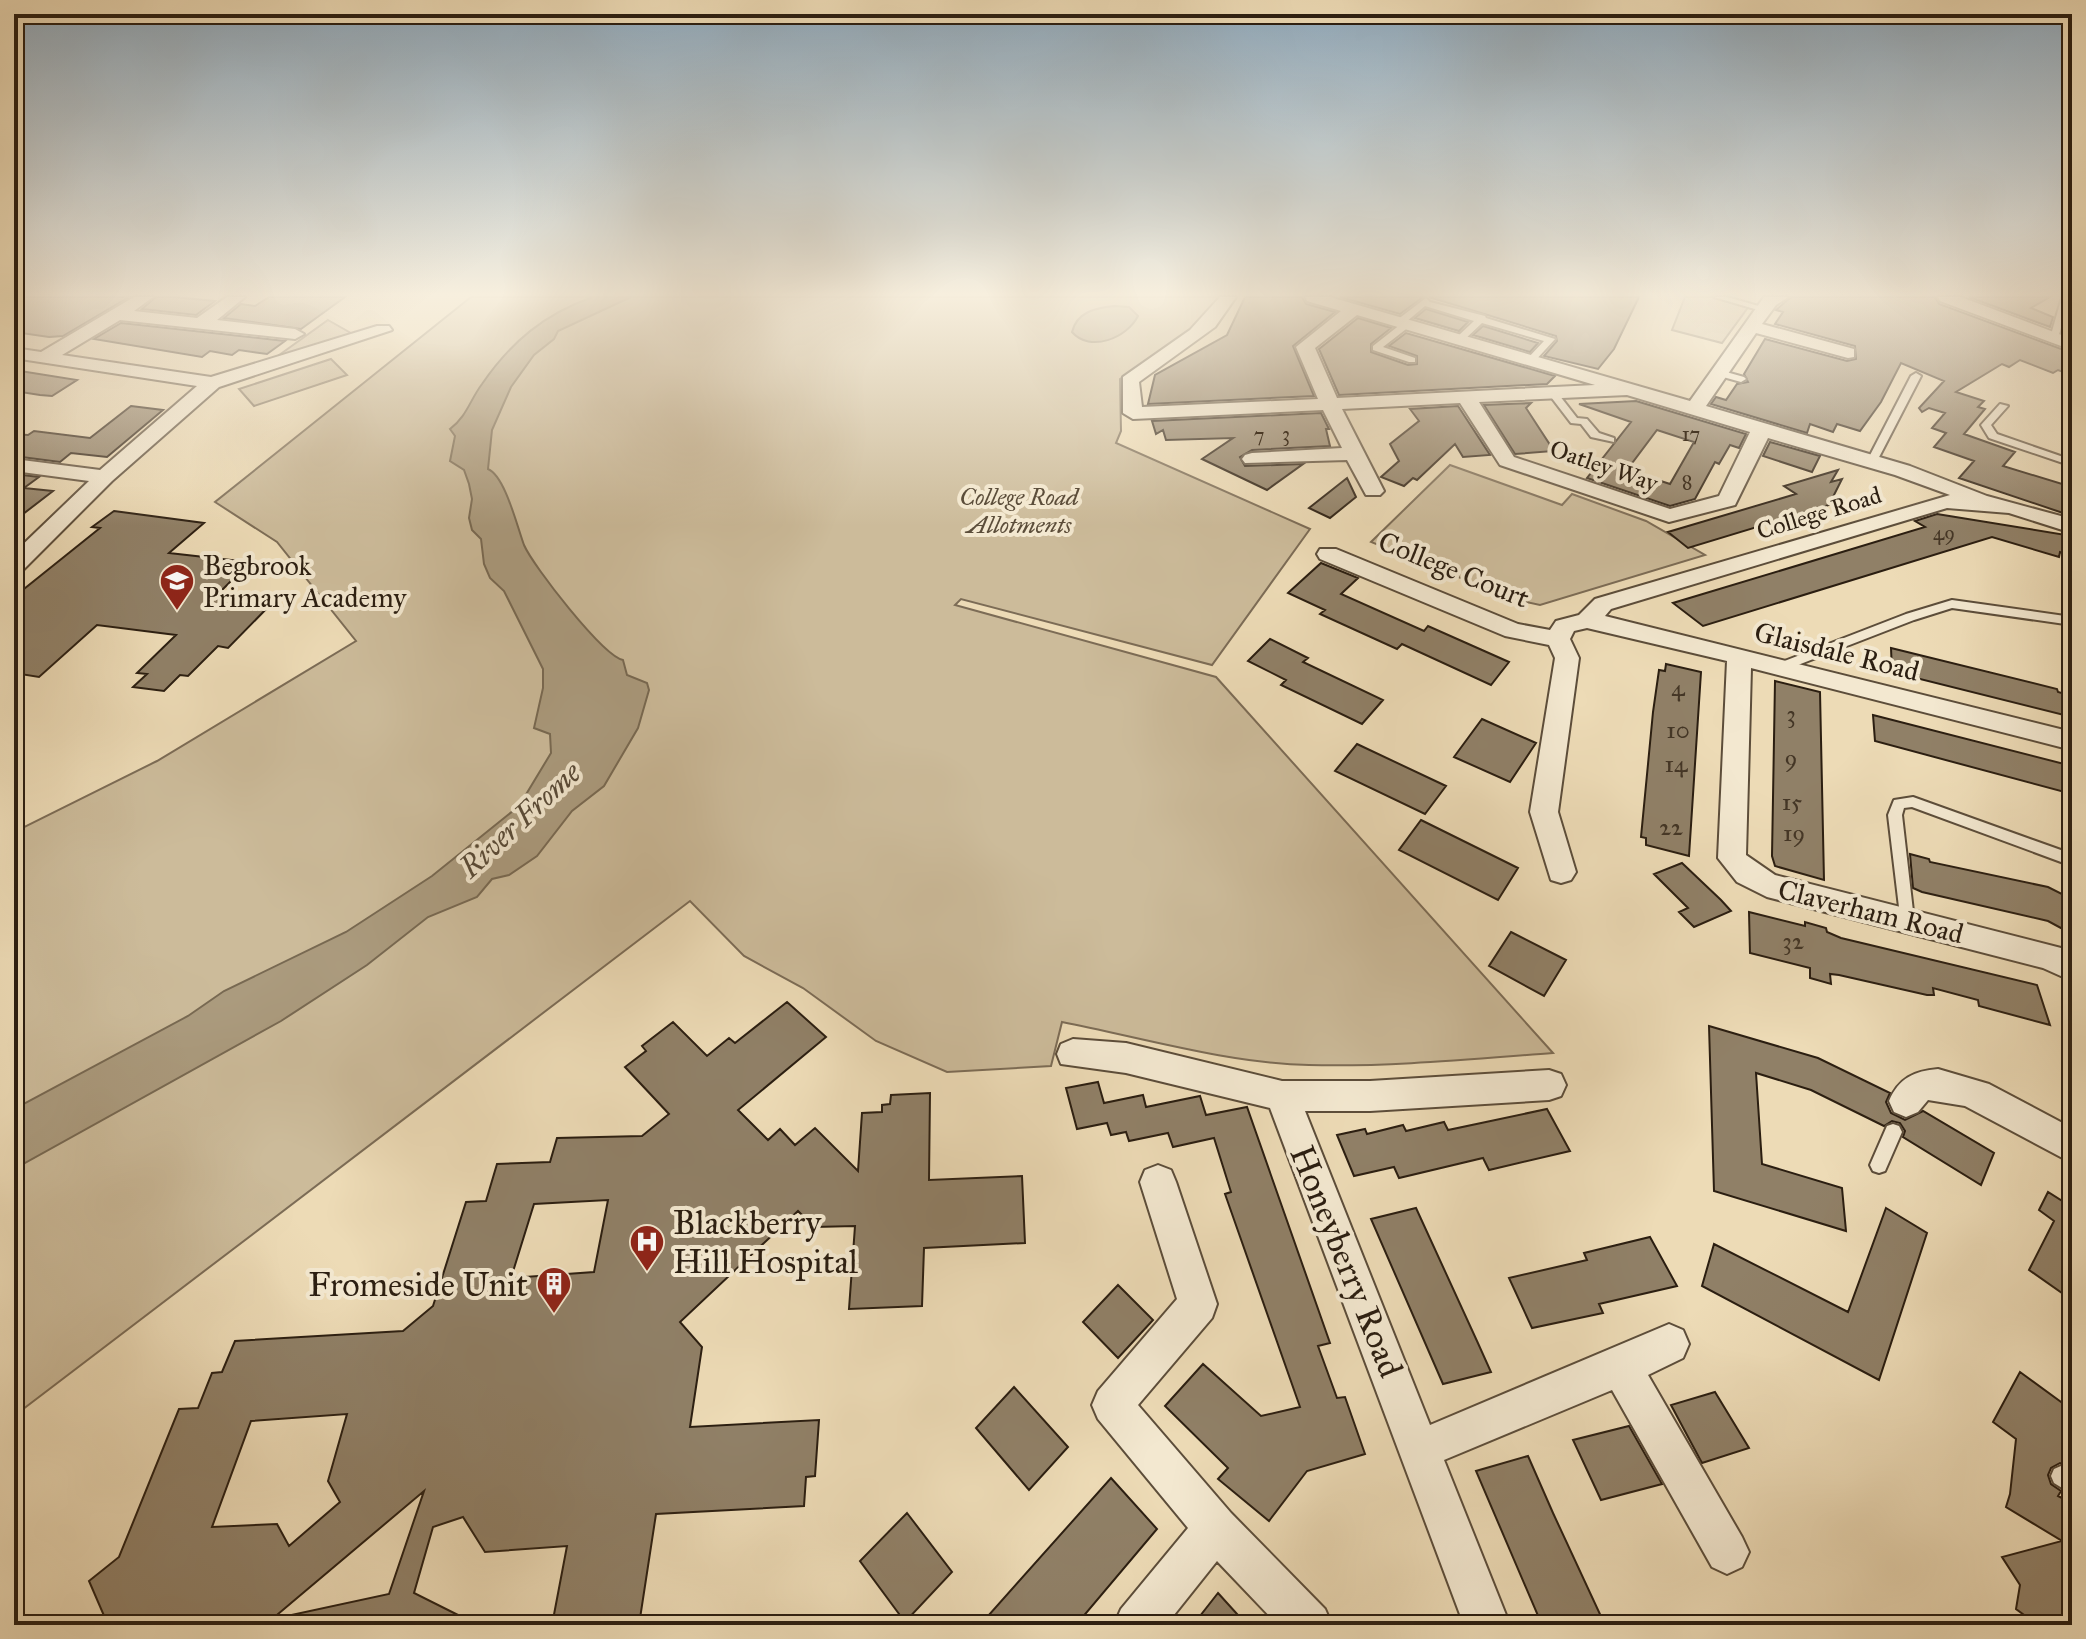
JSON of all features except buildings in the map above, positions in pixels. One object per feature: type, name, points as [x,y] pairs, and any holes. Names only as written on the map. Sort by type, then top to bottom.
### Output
[{"type":"street","points":[[154,373],[212,383],[243,373]]},
{"type":"street","points":[[1141,373],[1130,381],[1133,413],[1630,389]]},
{"type":"street","points":[[1317,373],[1373,491]]},
{"type":"street","points":[[1579,373],[1952,487],[1980,501]]},
{"type":"street","points":[[1694,409],[1719,373]]},
{"type":"street","points":[[14,566],[105,477],[139,454],[212,383]]},
{"type":"street","name":"Oatley Way","points":[[1466,397],[1507,461],[1669,516],[1727,500],[1762,429]]},
{"type":"street","points":[[1252,459],[1356,453]]},
{"type":"street","points":[[14,465],[105,477]]},
{"type":"street","name":"College Road","points":[[1587,620],[1603,604],[1945,502],[1980,501],[2072,526]]},
{"type":"street","name":"College Court","points":[[1328,554],[1513,631],[1558,639]]},
{"type":"street","points":[[1561,872],[1544,812],[1567,658],[1558,639],[1564,626],[1587,620]]},
{"type":"street","name":"Glaisdale Road","points":[[1587,620],[2072,741]]},
{"type":"street","name":"Claverham Road","points":[[1739,657],[1732,858],[1747,874],[1767,885],[2050,957],[2072,968]]},
{"type":"street","points":[[1073,1054],[1126,1058],[1282,1096],[1370,1096],[1549,1085]]},
{"type":"street","points":[[1906,1101],[1913,1090],[1925,1084],[1939,1083],[1963,1090],[2072,1147]]},
{"type":"street","name":"Honeyberry Road","points":[[1282,1096],[1487,1625]]},
{"type":"street","points":[[1158,1182],[1198,1304],[1112,1405],[1216,1528],[1309,1625]]},
{"type":"street","points":[[1421,1449],[1621,1367],[1669,1344]]},
{"type":"street","points":[[1621,1367],[1727,1552]]},
{"type":"street","points":[[1137,1625],[1216,1528]]},
{"type":"lane","points":[[1721,373],[1741,379]]},
{"type":"lane","points":[[1871,463],[1916,376]]},
{"type":"lane","points":[[1553,393],[1574,421],[1584,421],[1595,435],[1610,440]]},
{"type":"lane","points":[[2003,406],[1986,425],[1993,436],[2072,463]]},
{"type":"lane","points":[[1781,667],[1952,604],[2072,621]]},
{"type":"lane","points":[[1906,920],[1895,815],[1899,804],[1913,802],[2072,860]]},
{"type":"lane","points":[[1879,1165],[1893,1132]]},
{"type":"green space","points":[[287,373],[347,375],[254,406],[239,389]]},
{"type":"green space","name":"College Road Allotments","points":[[375,373],[1128,373],[1120,379],[1121,431],[1116,443],[1310,529],[1212,665],[961,599],[955,605],[1216,677],[1553,1053],[1370,1065],[1309,1065],[1216,1055],[1062,1022],[1051,1066],[947,1072],[876,1041],[803,988],[744,956],[690,901],[14,1416],[14,832],[157,761],[356,641],[277,542],[215,502]]},
{"type":"green space","points":[[1450,465],[1562,505],[1572,494],[1646,521],[1705,555],[1540,605],[1513,599],[1371,542]]},
{"type":"water","name":"River Frome","points":[[490,373],[521,373],[511,387],[492,430],[488,469],[505,491],[530,556],[554,590],[600,643],[623,660],[627,675],[647,683],[649,690],[638,728],[604,786],[572,811],[537,856],[509,875],[492,879],[477,897],[428,917],[367,965],[281,1021],[14,1169],[14,1109],[188,1016],[224,991],[346,932],[432,876],[519,806],[551,753],[550,734],[534,728],[543,688],[543,669],[504,591],[490,578],[484,564],[481,539],[472,530],[469,518],[472,499],[469,484],[464,470],[450,461],[455,436],[450,429]]},
{"type":"place","name":"Begbrook Primary Academy","points":[[177,612]]},
{"type":"place","name":"Blackberry Hill Hospital","points":[[647,1273]]},
{"type":"place","name":"Fromeside Unit","points":[[554,1315]]}]
